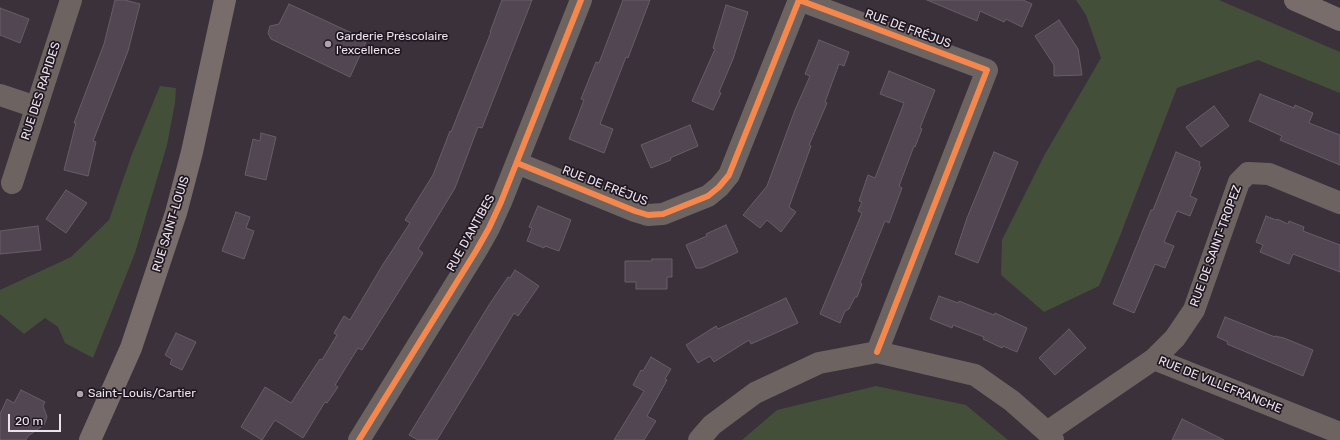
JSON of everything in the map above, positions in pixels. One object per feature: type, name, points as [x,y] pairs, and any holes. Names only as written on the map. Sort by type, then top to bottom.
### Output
[{"type":"main road","name":"RUE SAINT-LOUIS","points":[[90,440],[131,348],[176,213],[196,137],[225,0]]},
{"type":"main road","points":[[1295,0],[1330,13],[1340,20]]},
{"type":"street","name":"RUE DES RAPIDES","points":[[12,183],[71,0]]},
{"type":"street","name":"RUE D'ANTIBES","points":[[358,440],[476,251],[501,202],[581,0]]},
{"type":"street","name":"RUE DE FRÉJUS","points":[[517,163],[648,215],[663,214],[708,196],[719,187],[729,175],[799,0],[987,70],[877,352]]},
{"type":"street","points":[[0,95],[36,108]]},
{"type":"street","name":"RUE DE SAINT-TROPEZ","points":[[1154,359],[1175,338],[1194,310],[1239,182],[1248,173],[1269,174],[1340,203]]},
{"type":"street","points":[[699,440],[712,425],[755,393],[819,363],[877,352],[975,375],[1012,401],[1050,436]]},
{"type":"street","name":"RUE DE VILLEFRANCHE","points":[[1050,436],[1154,359],[1340,433]]},
{"type":"green space","points":[[1076,0],[1219,0],[1340,52],[1340,93],[1258,60],[1177,88],[1099,286],[1044,312],[1001,275],[1002,240],[1045,154],[1101,58],[1086,15]]},
{"type":"green space","points":[[160,86],[176,88],[175,103],[167,145],[135,253],[93,358],[65,343],[58,327],[45,318],[24,334],[0,314],[0,290],[71,257],[109,220],[132,154]]},
{"type":"green space","points":[[876,386],[966,405],[1008,440],[742,440],[777,410]]},
{"type":"building","points":[[115,0],[125,0],[140,4],[128,51],[93,141],[96,142],[88,176],[64,170],[76,123],[74,123],[104,44]]},
{"type":"building","points":[[502,0],[532,0],[482,128],[478,127],[455,188],[418,249],[423,253],[362,350],[358,348],[335,385],[338,387],[327,403],[325,402],[303,438],[275,420],[262,440],[241,427],[265,387],[291,403],[320,359],[322,360],[337,335],[334,333],[344,316],[350,320],[410,223],[405,220],[433,175],[491,32]]},
{"type":"building","points":[[623,0],[650,0],[628,58],[626,57],[600,124],[613,129],[604,153],[569,139],[584,100],[581,99],[596,62],[599,63]]},
{"type":"building","points":[[927,0],[1023,0],[1032,4],[1022,27],[1006,19],[1004,22],[980,11],[977,21]]},
{"type":"building","points":[[289,4],[367,40],[350,77],[271,39],[268,33],[270,26],[279,24]]},
{"type":"building","points":[[726,5],[748,12],[733,59],[719,92],[721,93],[713,110],[692,101],[715,49],[713,48]]},
{"type":"building","points":[[0,8],[29,19],[20,43],[0,35]]},
{"type":"building","points":[[1059,20],[1078,49],[1082,75],[1054,76],[1054,65],[1035,36]]},
{"type":"building","points":[[819,40],[849,52],[844,66],[839,64],[825,102],[827,103],[809,145],[811,146],[789,207],[796,212],[781,232],[767,220],[760,228],[743,215],[767,186],[795,110],[810,76],[805,74]]},
{"type":"building","points":[[889,71],[935,90],[920,128],[922,129],[899,186],[902,188],[889,223],[885,221],[860,283],[862,284],[857,297],[855,297],[849,309],[845,311],[840,323],[820,314],[862,213],[858,211],[862,202],[859,201],[868,175],[875,178],[904,103],[880,94]]},
{"type":"building","points":[[1260,94],[1294,108],[1295,105],[1313,113],[1309,123],[1340,135],[1340,165],[1280,140],[1282,136],[1249,121]]},
{"type":"building","points":[[1214,106],[1229,126],[1201,147],[1186,127]]},
{"type":"building","points":[[690,125],[698,146],[670,158],[671,160],[651,168],[641,145]]},
{"type":"building","points":[[261,133],[276,137],[266,180],[245,175],[253,139],[260,141]]},
{"type":"building","points":[[994,152],[1018,162],[978,263],[955,254],[967,218]]},
{"type":"building","points":[[1176,152],[1200,162],[1199,166],[1201,167],[1190,196],[1197,199],[1190,216],[1177,211],[1164,242],[1174,246],[1165,268],[1155,264],[1134,313],[1113,304]]},
{"type":"building","points":[[66,190],[87,203],[66,233],[46,219]]},
{"type":"building","points":[[538,206],[571,220],[559,251],[545,246],[544,248],[527,241],[532,228],[529,227]]},
{"type":"building","points":[[236,212],[250,217],[246,228],[254,231],[244,259],[222,251]]},
{"type":"building","points":[[1266,216],[1288,224],[1289,221],[1304,227],[1303,231],[1340,245],[1340,272],[1293,254],[1289,264],[1260,252],[1263,245],[1256,242]]},
{"type":"building","points":[[726,225],[738,252],[702,268],[696,268],[686,245],[707,236],[706,234]]},
{"type":"building","points":[[38,226],[41,250],[0,254],[0,231]]},
{"type":"building","points":[[652,259],[672,259],[672,277],[667,277],[667,289],[636,289],[636,282],[625,282],[625,261],[652,261]]},
{"type":"building","points":[[515,270],[539,286],[518,316],[514,313],[437,440],[418,440],[409,435],[489,305],[508,277],[510,278]]},
{"type":"building","points":[[939,296],[958,303],[959,301],[994,315],[995,313],[1027,328],[1017,352],[1003,346],[1002,348],[983,339],[984,337],[953,325],[952,328],[930,319]]},
{"type":"building","points":[[786,298],[798,323],[751,344],[749,340],[714,362],[710,356],[698,363],[686,345],[716,326],[718,329]]},
{"type":"building","points":[[1225,317],[1313,350],[1303,376],[1227,344],[1228,342],[1217,337]]},
{"type":"building","points":[[1069,329],[1086,348],[1055,375],[1039,358]]},
{"type":"building","points":[[176,333],[196,342],[182,370],[170,364],[172,359],[165,355]]},
{"type":"building","points":[[651,357],[671,369],[665,379],[667,380],[647,416],[656,421],[644,440],[614,440],[644,391],[633,385],[641,370],[643,371]]},
{"type":"building","points":[[21,390],[45,402],[43,406],[47,417],[44,425],[28,436],[26,440],[0,440],[0,414],[7,399],[14,403]]},
{"type":"building","points":[[1182,419],[1224,440],[1172,440]]},
{"type":"cycle path","points":[[359,440],[489,228],[501,202],[581,0]]},
{"type":"cycle path","points":[[517,163],[648,215],[663,214],[708,196],[719,187],[729,175],[799,0],[987,70],[877,352]]},
{"type":"place","name":"Garderie Préscolaire l'excellence","points":[[328,44]]},
{"type":"place","name":"Saint-Louis/Cartier","points":[[80,394]]}]
